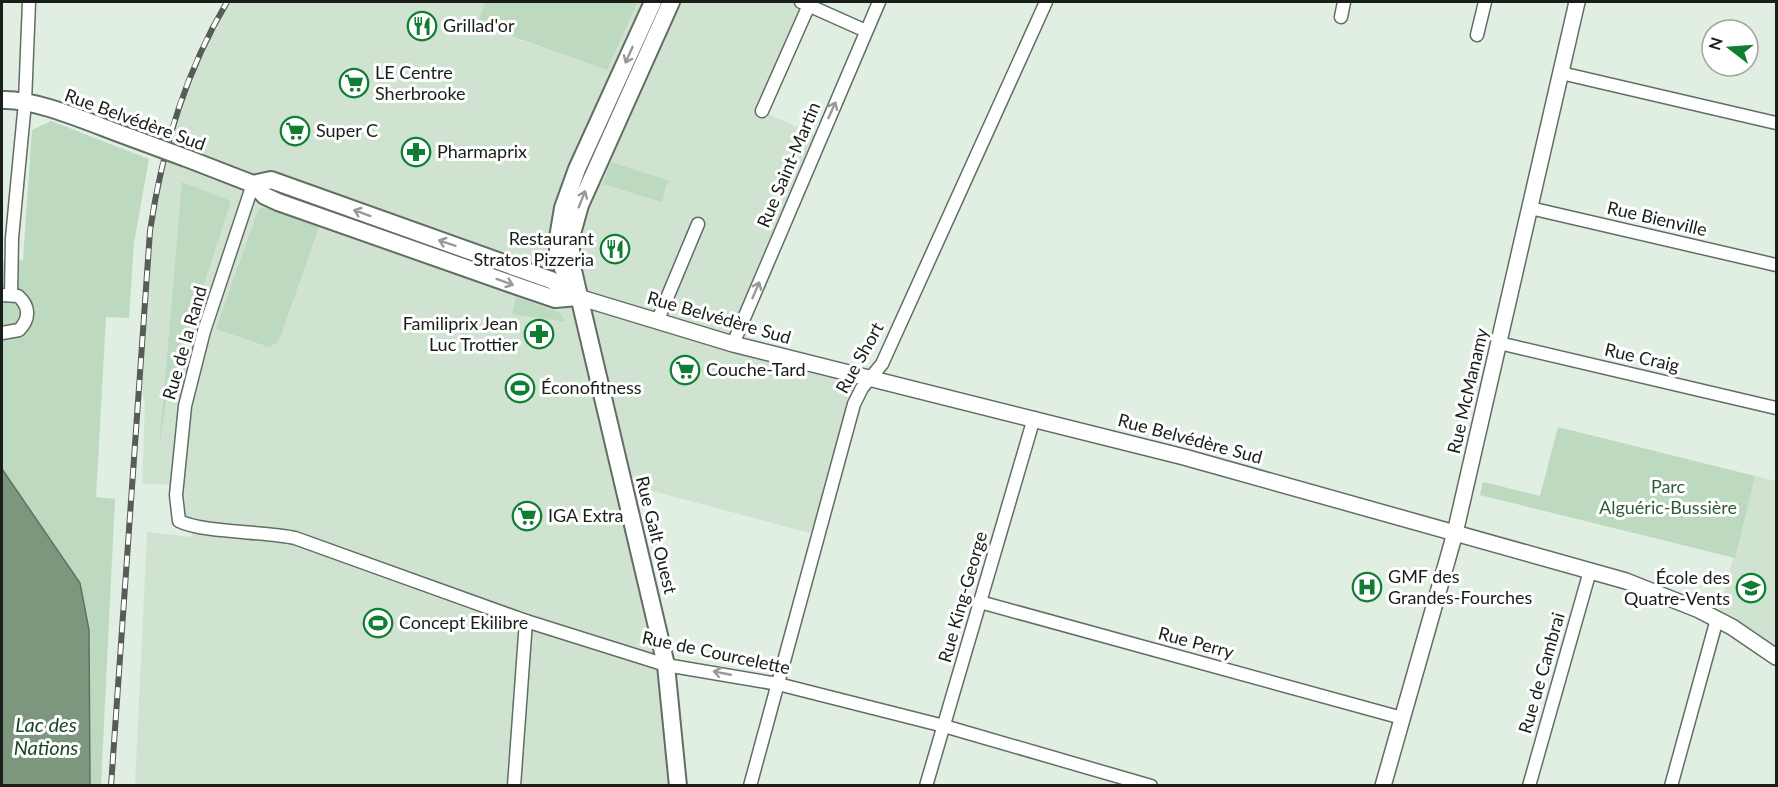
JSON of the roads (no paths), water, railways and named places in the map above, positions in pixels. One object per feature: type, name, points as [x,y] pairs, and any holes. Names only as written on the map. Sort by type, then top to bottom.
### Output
[{"type":"main road","name":"Rue Galt Ouest","points":[[578,297],[563,274],[558,255],[563,208],[577,169],[653,2]]},
{"type":"main road","name":"Rue Galt Ouest","points":[[671,2],[598,161],[575,221],[571,237],[571,262],[666,665],[678,786]]},
{"type":"main road","name":"Rue Belvédère Sud","points":[[2,100],[25,102],[132,138],[253,184],[265,196],[278,202],[545,296],[555,299],[578,297]]},
{"type":"street","points":[[2,333],[19,330],[27,320],[27,306],[18,296],[6,295],[25,102],[29,2]]},
{"type":"street","name":"Rue Saint-Martin","points":[[733,344],[879,2]]},
{"type":"street","name":"Rue Short","points":[[750,786],[854,404],[869,378],[882,364],[1046,2]]},
{"type":"street","points":[[1341,17],[1344,2]]},
{"type":"street","points":[[1477,35],[1485,2]]},
{"type":"street","name":"Rue McManamy","points":[[1383,786],[1455,533],[1577,2]]},
{"type":"street","points":[[762,111],[805,3],[866,31]]},
{"type":"street","points":[[1561,73],[1776,123]]},
{"type":"street","name":"Rue de la Rand","points":[[176,516],[185,406],[195,362],[253,184]]},
{"type":"street","name":"Rue Bienville","points":[[1530,208],[1776,265]]},
{"type":"street","points":[[657,322],[698,224]]},
{"type":"street","name":"Rue Belvédère Sud","points":[[578,297],[733,344],[1034,418],[1590,571],[1680,601],[1717,619],[1776,657]]},
{"type":"street","name":"Rue Craig","points":[[1499,343],[1776,408]]},
{"type":"street","name":"Rue King-George","points":[[926,786],[1034,418]]},
{"type":"street","name":"Rue de Courcelette","points":[[176,516],[179,521],[194,526],[295,538],[526,621],[666,665],[682,665],[778,684],[944,726],[1151,786]]},
{"type":"street","name":"Rue de Cambrai","points":[[1528,786],[1590,571]]},
{"type":"street","name":"Rue Perry","points":[[980,602],[1402,718]]},
{"type":"street","points":[[1671,786],[1717,619]]},
{"type":"street","points":[[514,786],[526,621]]},
{"type":"water","name":"Lac des Nations","points":[[2,469],[80,583],[89,630],[90,785],[2,785]]},
{"type":"railway","points":[[111,786],[150,231],[161,171],[177,112],[199,56],[227,2]]},
{"type":"place","name":"Grillad'or","points":[[422,26]]},
{"type":"place","name":"LE Centre Sherbrooke","points":[[354,83]]},
{"type":"place","name":"Super C","points":[[295,131]]},
{"type":"place","name":"Pharmaprix","points":[[416,152]]},
{"type":"place","name":"Restaurant Stratos Pizzeria","points":[[615,249]]},
{"type":"place","name":"Familiprix Jean Luc Trottier","points":[[539,334]]},
{"type":"place","name":"Couche-Tard","points":[[685,370]]},
{"type":"place","name":"Éconofitness","points":[[520,388]]},
{"type":"place","name":"IGA Extra","points":[[527,516]]},
{"type":"place","name":"GMF des Grandes-Fourches","points":[[1367,587]]},
{"type":"place","name":"École des Quatre-Vents","points":[[1751,588]]},
{"type":"place","name":"Concept Ekilibre","points":[[378,623]]},
{"type":"park label","name":"Parc Alguéric-Bussière","points":[[1668,497]]}]
